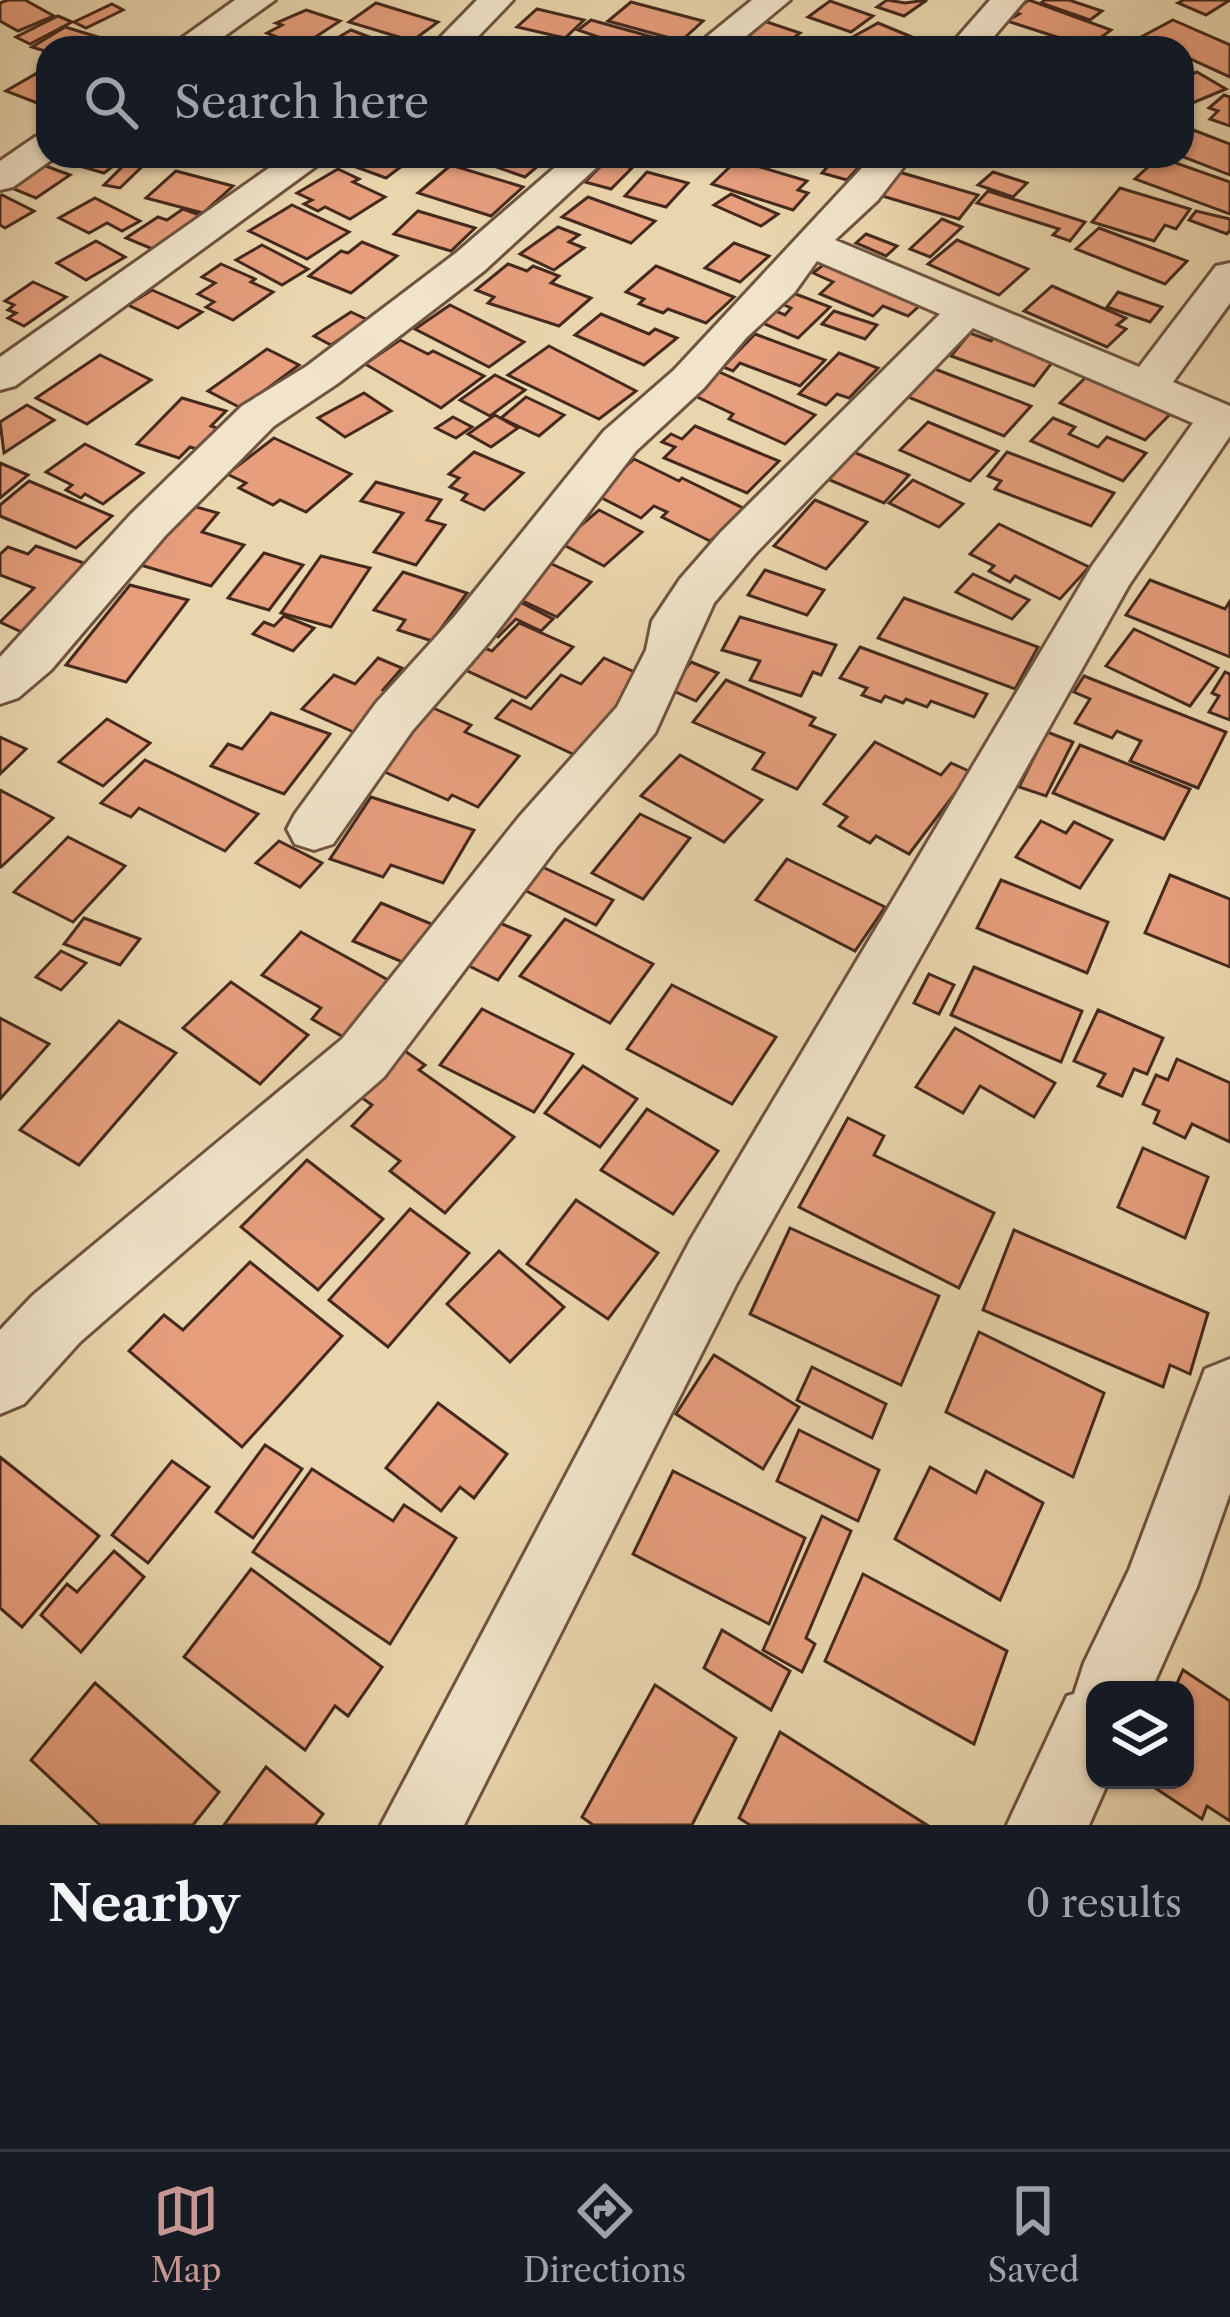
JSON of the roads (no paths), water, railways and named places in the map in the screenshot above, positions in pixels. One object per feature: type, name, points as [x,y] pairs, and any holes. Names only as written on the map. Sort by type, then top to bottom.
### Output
[{"type":"street","points":[[203,36],[258,0]]},
{"type":"street","points":[[459,36],[496,0]]},
{"type":"street","points":[[726,36],[773,0]]},
{"type":"street","points":[[976,36],[1008,0]]},
{"type":"street","points":[[0,179],[36,154]]},
{"type":"street","points":[[0,377],[294,168]]},
{"type":"street","points":[[0,685],[34,657],[148,525],[258,416],[322,375],[470,262],[576,168]]},
{"type":"street","points":[[314,829],[394,717],[472,629],[620,441],[689,379],[730,329],[780,284],[809,243],[883,168]]},
{"type":"street","points":[[422,1825],[714,1261],[1109,578],[1224,420],[809,243]]},
{"type":"street","points":[[1147,387],[1230,275]]},
{"type":"street","points":[[0,1380],[56,1319],[363,1058],[538,832],[638,719],[671,650],[677,621],[697,591],[738,543],[965,313]]},
{"type":"street","points":[[1115,1681],[1160,1587],[1230,1393]]},
{"type":"street","points":[[1047,1825],[1086,1743]]}]
